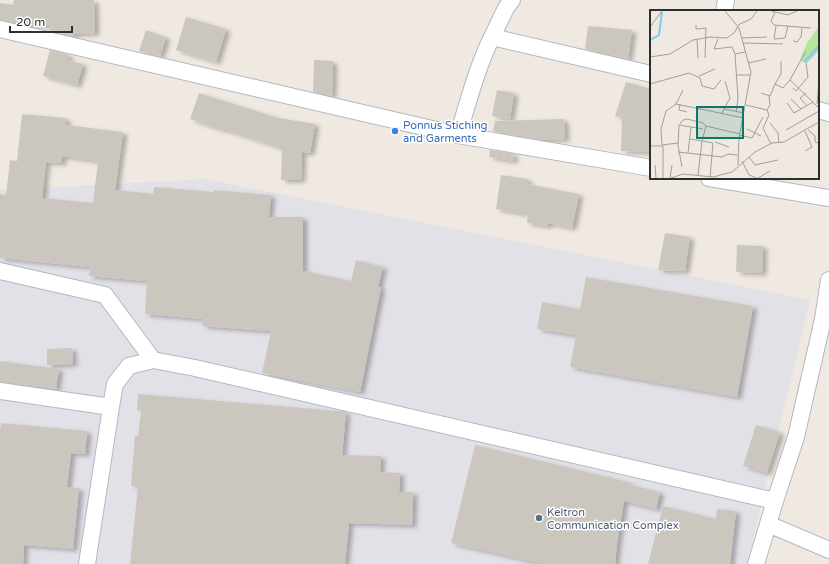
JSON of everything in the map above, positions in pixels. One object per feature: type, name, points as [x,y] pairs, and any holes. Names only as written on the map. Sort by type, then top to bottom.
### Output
[{"type":"street","points":[[458,135],[487,47],[506,8],[512,0]]},
{"type":"street","points":[[724,10],[726,0]]},
{"type":"street","points":[[0,29],[458,135],[650,168]]},
{"type":"street","points":[[492,37],[650,74]]},
{"type":"street","points":[[819,110],[829,113]]},
{"type":"street","points":[[715,179],[829,198]]},
{"type":"street","points":[[0,271],[105,295],[153,360]]},
{"type":"street","points":[[756,564],[796,437],[823,319],[829,280]]},
{"type":"street","points":[[87,564],[115,384],[129,366],[153,360],[195,368],[775,501]]},
{"type":"street","points":[[0,391],[111,407]]},
{"type":"street","points":[[768,524],[829,550]]},
{"type":"shaded area","points":[[205,179],[810,300],[747,564],[0,564],[0,190]]},
{"type":"building","points":[[14,0],[94,0],[95,33],[74,34],[73,36],[50,31],[51,26],[26,25],[0,20],[0,3],[13,5]]},
{"type":"building","points":[[186,17],[226,29],[216,62],[176,50]]},
{"type":"building","points":[[588,26],[632,30],[628,59],[585,49]]},
{"type":"building","points":[[146,30],[166,37],[160,56],[139,51]]},
{"type":"building","points":[[50,50],[69,55],[67,60],[83,64],[77,85],[43,76]]},
{"type":"building","points":[[314,60],[333,61],[332,96],[313,92]]},
{"type":"building","points":[[626,82],[650,89],[650,152],[621,151],[622,118],[615,116]]},
{"type":"building","points":[[497,90],[514,93],[510,119],[492,116]]},
{"type":"building","points":[[199,93],[278,118],[315,124],[310,153],[302,152],[301,180],[281,180],[282,149],[190,119]]},
{"type":"building","points":[[22,114],[66,118],[66,125],[123,132],[115,190],[153,194],[154,187],[271,195],[269,217],[303,217],[303,271],[351,281],[356,260],[383,267],[378,287],[381,287],[360,392],[262,373],[271,331],[202,326],[203,319],[145,314],[147,281],[89,276],[90,267],[0,258],[0,194],[6,195],[10,160],[17,161]],"holes":[[[62,156],[98,161],[93,203],[42,198],[46,162],[62,163]]]},
{"type":"building","points":[[564,119],[565,139],[541,140],[493,131],[495,121]]},
{"type":"building","points":[[490,150],[514,154],[513,161],[489,157]]},
{"type":"building","points":[[501,175],[528,179],[527,184],[579,194],[572,228],[548,223],[548,226],[527,223],[528,214],[496,209]]},
{"type":"building","points":[[665,233],[690,237],[685,271],[658,270]]},
{"type":"building","points":[[737,245],[763,246],[762,273],[736,272]]},
{"type":"building","points":[[586,277],[753,306],[737,397],[570,367],[576,335],[537,329],[542,302],[580,309]]},
{"type":"building","points":[[72,348],[73,364],[47,365],[47,349]]},
{"type":"building","points":[[0,361],[59,369],[56,389],[0,382]]},
{"type":"building","points":[[138,394],[346,412],[342,455],[381,456],[380,472],[400,473],[399,492],[413,492],[412,525],[349,523],[345,564],[130,564],[138,486],[131,486],[135,436],[138,436],[141,411],[137,410]]},
{"type":"building","points":[[1,423],[87,431],[85,454],[71,453],[67,487],[79,488],[73,549],[24,545],[23,564],[0,564]]},
{"type":"building","points":[[756,425],[780,432],[767,473],[743,466]]},
{"type":"building","name":"Keltron Communication Complex","points":[[475,445],[628,482],[627,484],[660,492],[656,509],[624,501],[615,564],[544,564],[451,543]]},
{"type":"building","points":[[663,506],[716,519],[717,509],[736,511],[730,564],[648,564]]},
{"type":"place","name":"Ponnus Stiching and Garments","points":[[395,131]]},
{"type":"place","name":"Keltron Communication Complex","points":[[539,518]]}]
